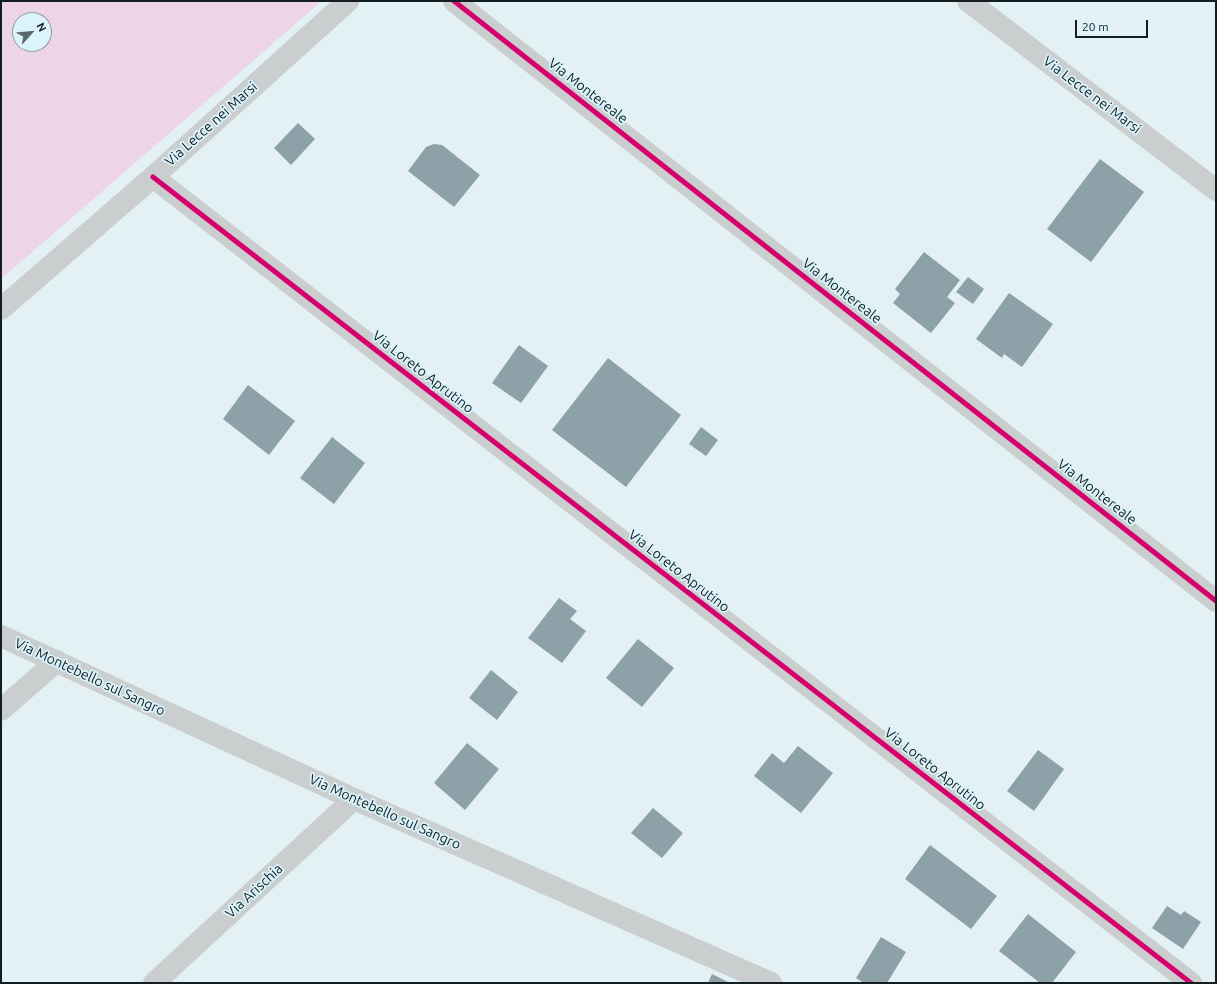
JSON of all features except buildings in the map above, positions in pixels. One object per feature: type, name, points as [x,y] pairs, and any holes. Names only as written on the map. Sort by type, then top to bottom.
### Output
[{"type":"street","name":"Via Lecce nei Marsi","points":[[1,310],[348,1]]},
{"type":"street","name":"Via Montereale","points":[[454,1],[1216,601]]},
{"type":"street","name":"Via Lecce nei Marsi","points":[[968,1],[1216,190]]},
{"type":"street","name":"Via Loreto Aprutino","points":[[152,177],[1191,983]]},
{"type":"street","name":"Via Montebello sul Sangro","points":[[1,636],[354,799],[771,983]]},
{"type":"street","points":[[1,710],[57,661]]},
{"type":"street","name":"Via Arischia","points":[[154,983],[354,799]]},
{"type":"shaded area","points":[[1,1],[322,1],[1,279]]},
{"type":"cycle path","points":[[454,1],[1216,601]]},
{"type":"cycle path","points":[[153,177],[1191,983]]}]
